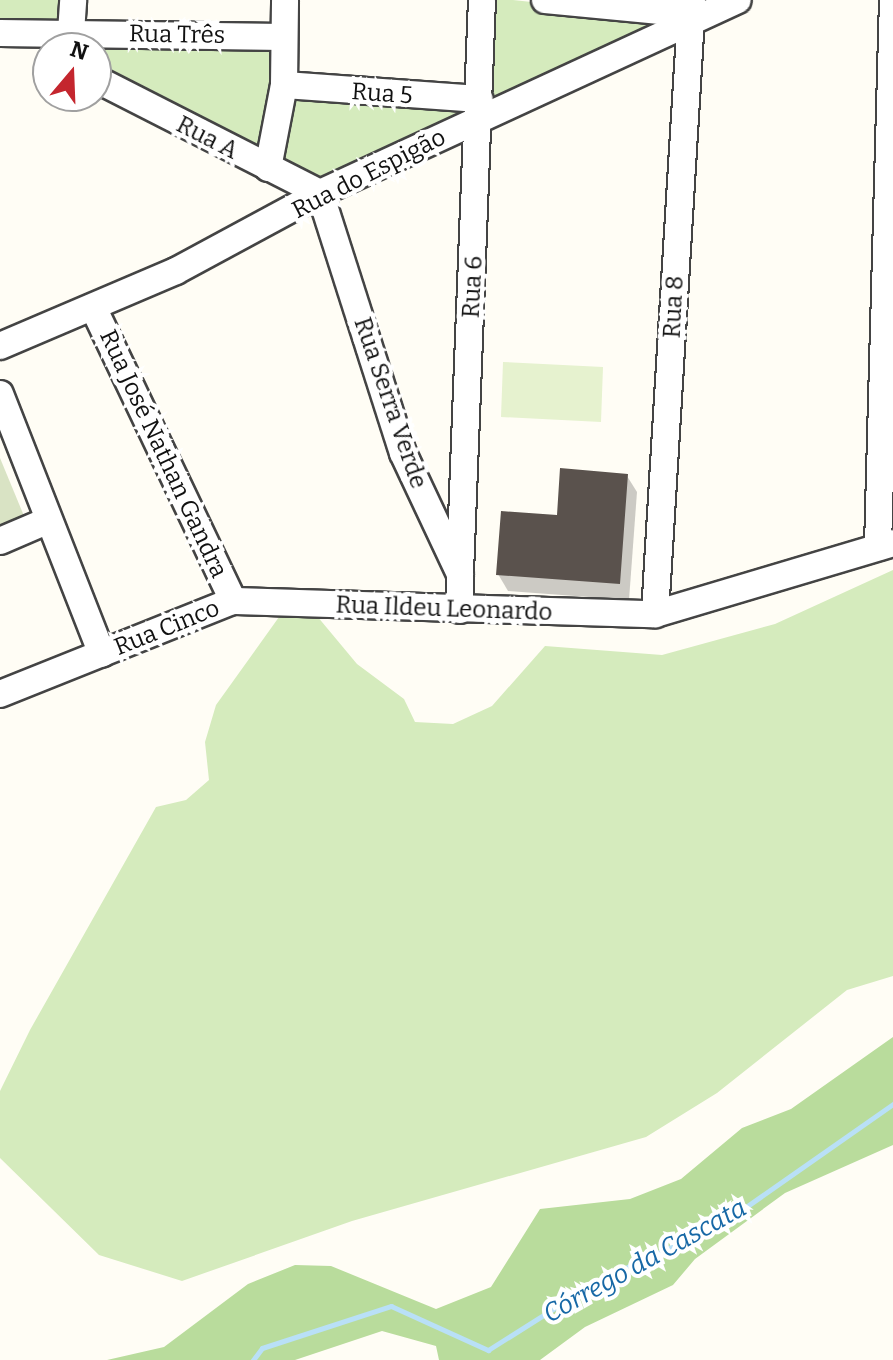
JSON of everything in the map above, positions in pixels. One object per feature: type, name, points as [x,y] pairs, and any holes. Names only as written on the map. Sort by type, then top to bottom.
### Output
[{"type":"street","points":[[71,32],[73,0]]},
{"type":"street","points":[[268,168],[284,85],[285,0]]},
{"type":"street","name":"Rua 6","points":[[460,574],[482,0]]},
{"type":"street","points":[[545,0],[691,12]]},
{"type":"street","name":"Rua do Espigão","points":[[0,346],[260,232],[320,193],[480,108],[691,12],[738,0]]},
{"type":"street","points":[[885,545],[893,0]]},
{"type":"street","name":"Rua 8","points":[[655,614],[691,12]]},
{"type":"street","name":"Rua Três","points":[[0,33],[32,43]]},
{"type":"street","name":"Rua Três","points":[[112,33],[283,37]]},
{"type":"street","name":"Rua 5","points":[[284,85],[480,108]]},
{"type":"street","name":"Rua A","points":[[112,87],[320,193]]},
{"type":"street","name":"Rua Serra Verde","points":[[320,193],[403,453],[460,574],[460,610]]},
{"type":"street","name":"Rua José Nathan Gandra","points":[[93,307],[233,601]]},
{"type":"street","points":[[0,394],[102,654]]},
{"type":"street","points":[[0,541],[49,520]]},
{"type":"street","name":"Rua Ildeu Leonardo","points":[[233,601],[655,614],[885,545]]},
{"type":"street","name":"Rua Cinco","points":[[0,694],[233,601]]},
{"type":"green space","points":[[0,0],[69,0],[67,26],[0,30]]},
{"type":"green space","points":[[484,0],[513,0],[690,19],[482,113]]},
{"type":"green space","points":[[112,41],[280,46],[265,163],[112,81]]},
{"type":"green space","points":[[287,89],[466,111],[323,188],[270,159]]},
{"type":"green space","points":[[503,362],[603,367],[601,422],[501,417]]},
{"type":"green space","points":[[0,458],[24,516],[0,526]]},
{"type":"green space","points":[[893,570],[893,976],[847,990],[717,1093],[646,1137],[352,1221],[182,1281],[99,1255],[0,1158],[0,1091],[30,1030],[156,807],[186,800],[209,780],[205,742],[216,705],[279,617],[317,616],[357,664],[404,699],[415,722],[453,724],[492,706],[545,646],[662,655],[775,624]]},
{"type":"green space","points":[[893,1037],[893,1145],[785,1193],[695,1259],[673,1285],[585,1327],[540,1360],[439,1360],[436,1346],[382,1331],[295,1360],[107,1360],[164,1347],[248,1284],[295,1265],[331,1266],[436,1309],[491,1287],[540,1209],[630,1199],[681,1179],[742,1128],[791,1109]]},
{"type":"building","points":[[560,468],[628,474],[620,584],[496,575],[501,511],[557,515]]},
{"type":"waterway","name":"Córrego da Cascata","points":[[253,1360],[262,1348],[391,1306],[488,1350],[597,1281],[723,1223],[893,1104]]}]
